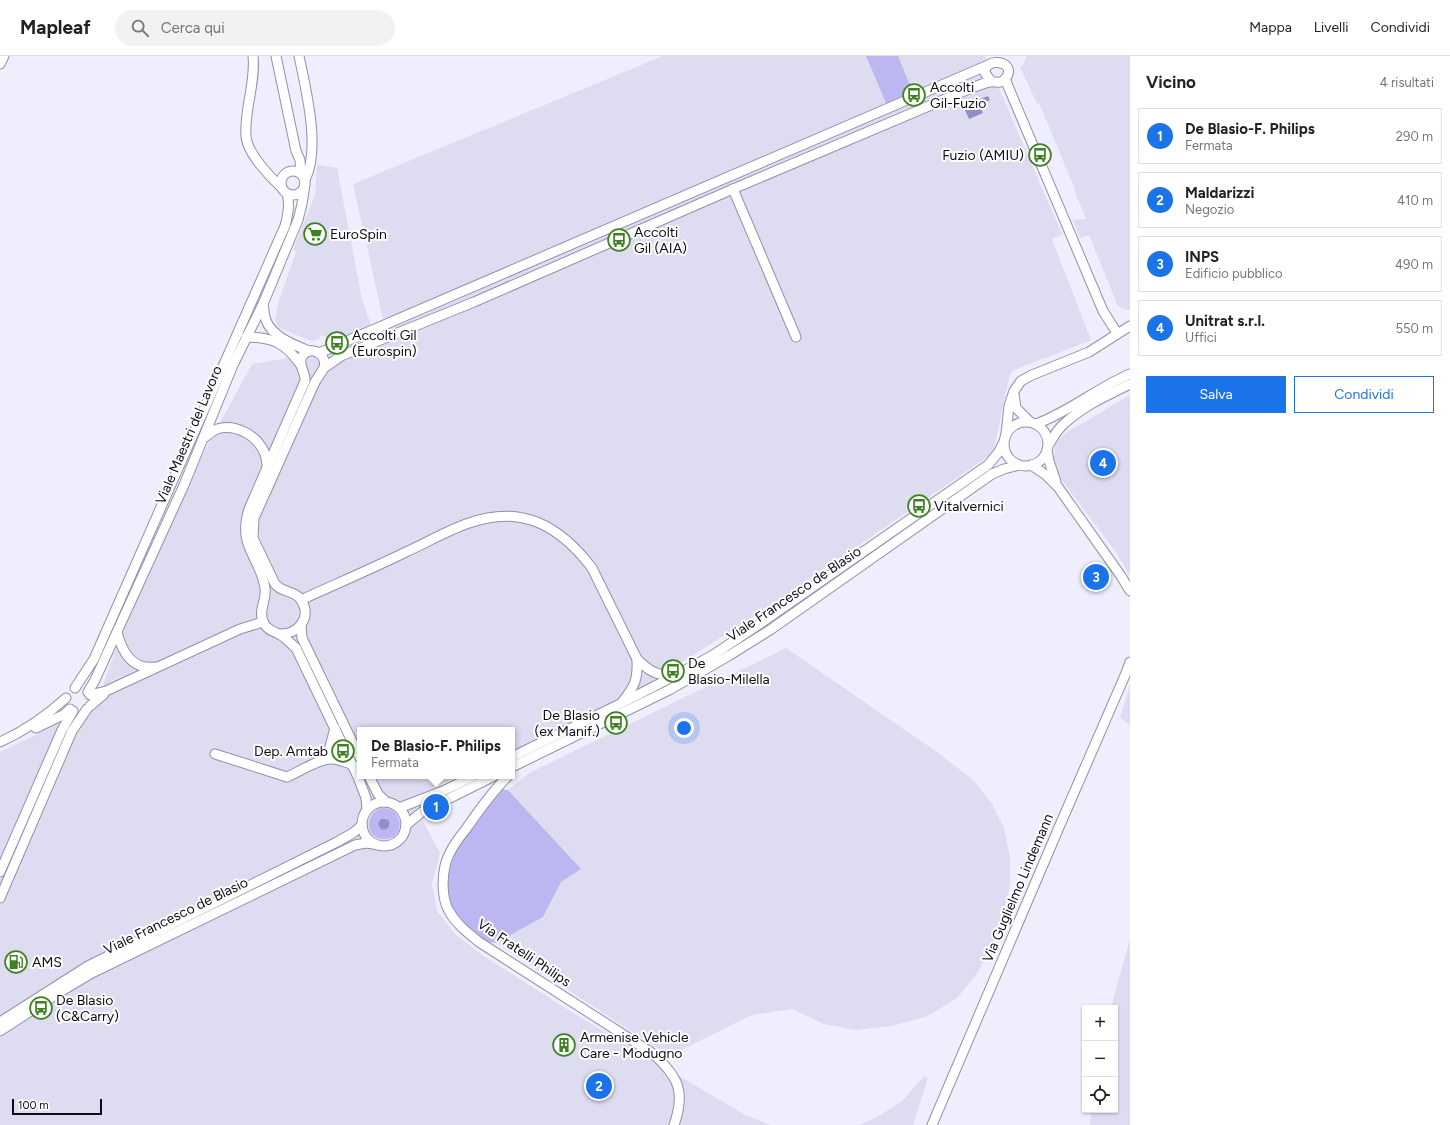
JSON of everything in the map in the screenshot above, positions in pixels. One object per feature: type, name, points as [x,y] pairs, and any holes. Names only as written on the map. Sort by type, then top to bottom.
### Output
[{"type":"street","points":[[0,64],[4,56]]},
{"type":"street","points":[[253,56],[253,75],[247,115],[246,137],[251,152],[276,182],[285,191],[296,194],[300,193],[304,188],[304,179],[300,160],[296,151],[276,56]]},
{"type":"street","points":[[299,56],[311,130],[308,174],[304,179]]},
{"type":"street","points":[[991,61],[985,73],[988,79],[998,83],[1005,79],[1008,73],[1010,57]]},
{"type":"street","points":[[319,353],[991,61],[999,59],[1006,63],[1008,67]]},
{"type":"street","points":[[1005,79],[1103,310],[1117,333]]},
{"type":"street","points":[[309,351],[302,356],[302,368],[311,376],[322,371],[341,356],[364,345],[474,302],[733,189],[991,81]]},
{"type":"street","points":[[292,171],[295,164],[296,151]]},
{"type":"street","points":[[285,191],[282,179],[284,174],[292,171],[298,172],[304,179]]},
{"type":"street","name":"Viale Maestri del Lavoro","points":[[89,694],[166,526],[204,438],[233,365],[263,304],[298,220],[302,204],[304,179]]},
{"type":"street","points":[[733,189],[796,337]]},
{"type":"street","name":"Viale Maestri del Lavoro","points":[[75,688],[94,659],[285,226],[289,210],[289,201],[285,191]]},
{"type":"street","points":[[263,304],[266,320],[271,329],[294,344],[309,351],[319,353],[324,358],[322,371],[254,518],[253,538],[278,588],[291,592],[301,600],[304,606],[305,613],[301,625],[302,638],[357,752]]},
{"type":"street","points":[[1130,326],[1089,352],[1032,375],[1021,381],[1014,391],[1009,406],[1004,448],[1007,456],[1012,461],[1019,465],[1031,466],[1046,475],[1058,487],[1130,591]]},
{"type":"street","points":[[246,337],[258,337],[275,340],[286,347],[302,368],[306,376],[245,520],[245,536],[264,582],[266,591],[261,615],[263,622],[267,627],[279,634],[296,648],[357,775]]},
{"type":"street","points":[[1005,438],[1014,425],[1022,422],[1032,423],[1052,418],[1112,382],[1130,374]]},
{"type":"street","points":[[1031,466],[1044,457],[1056,432],[1064,423],[1086,407],[1130,384]]},
{"type":"street","points":[[1014,391],[1016,408],[1032,423],[1046,433],[1052,473],[1058,487]]},
{"type":"street","points":[[204,438],[215,430],[225,427],[246,433],[261,447],[268,466]]},
{"type":"street","name":"Viale Francesco de Blasio","points":[[515,756],[682,672],[742,637],[988,465],[998,453],[1005,438]]},
{"type":"street","name":"Viale Francesco de Blasio","points":[[515,766],[669,690],[730,655],[770,630],[992,474],[1019,465]]},
{"type":"street","points":[[301,600],[468,523],[500,516],[527,518],[538,522],[562,535],[584,556],[592,568],[637,659],[646,669],[663,676],[682,672]]},
{"type":"street","points":[[264,601],[273,593],[285,591]]},
{"type":"street","points":[[89,694],[106,691],[240,629],[263,622]]},
{"type":"street","points":[[279,634],[291,633],[301,625]]},
{"type":"street","points":[[117,632],[124,654],[130,660],[138,665],[148,668],[160,666]]},
{"type":"street","points":[[622,703],[632,690],[636,681],[637,659]]},
{"type":"street","name":"Via Guglielmo Lindemann","points":[[932,1125],[1130,662]]},
{"type":"street","points":[[0,742],[21,732],[43,718],[75,688],[82,688],[89,694],[91,702],[72,731],[0,898]]},
{"type":"street","points":[[66,698],[67,706],[71,710],[80,713],[88,708],[106,691]]},
{"type":"street","points":[[21,732],[34,729],[66,714],[71,710]]},
{"type":"street","points":[[0,872],[71,710]]},
{"type":"street","points":[[323,760],[328,754],[335,728]]},
{"type":"street","points":[[515,771],[551,748]]},
{"type":"street","points":[[215,754],[287,777],[323,760],[342,760],[353,765]]},
{"type":"street","points":[[359,779],[366,798],[367,810]]},
{"type":"street","points":[[370,779],[378,794],[386,802]]},
{"type":"street","points":[[399,808],[443,792],[468,779]]},
{"type":"street","points":[[406,825],[422,812],[488,779]]},
{"type":"street","name":"Via Fratelli Philips","points":[[505,779],[484,802],[450,852],[445,866],[444,881],[444,894],[449,911],[461,927],[479,942],[652,1054],[667,1067],[675,1079],[680,1101],[674,1125]]},
{"type":"street","points":[[386,802],[399,808],[405,819],[406,825],[405,832],[397,842],[386,846],[373,844],[367,839],[363,833],[362,825],[364,815],[367,810],[379,803],[386,802]]},
{"type":"street","name":"Viale Francesco de Blasio","points":[[0,1022],[88,966],[337,842],[353,833],[362,825]]},
{"type":"street","name":"Viale Francesco de Blasio","points":[[0,1031],[92,973],[355,845],[366,843],[373,844]]},
{"type":"shaded area","points":[[663,56],[985,56],[1062,234],[1052,239],[1091,340],[1014,370],[1010,374],[993,453],[760,613],[610,707],[515,751],[515,727],[357,727],[357,779],[452,779],[411,798],[440,853],[432,884],[437,911],[455,934],[482,955],[573,1013],[745,1115],[770,1125],[0,1125],[0,752],[96,706],[119,639],[192,474],[252,364],[388,341],[353,184]]},
{"type":"shaded area","points":[[866,56],[898,56],[913,93],[887,105]]},
{"type":"shaded area","points":[[1027,56],[1130,56],[1130,310],[1118,306],[1089,235],[1080,238],[1073,220],[1086,219],[1039,103],[1037,104],[1020,67],[1023,65]]},
{"type":"shaded area","points":[[988,96],[990,100],[979,105],[983,113],[969,119],[963,106]]},
{"type":"shaded area","points":[[317,165],[337,168],[362,299],[372,328],[330,344],[331,339],[322,335],[318,339],[312,341],[279,328],[275,320],[279,300],[296,252],[293,250],[315,195]]},
{"type":"shaded area","points":[[1130,395],[1130,576],[1116,552],[1057,474],[1054,460],[1055,445],[1064,434]]},
{"type":"shaded area","points":[[786,648],[937,752],[973,780],[992,804],[1004,828],[1010,858],[1010,886],[1000,925],[989,953],[975,976],[957,998],[928,1016],[892,1026],[856,1030],[824,1024],[792,1009],[752,1015],[669,1056],[496,943],[543,917],[561,882],[581,869],[508,790],[529,773]]},
{"type":"shaded area","points":[[1130,685],[1130,725],[1120,718]]},
{"type":"shaded area","points":[[501,789],[508,790],[581,869],[561,882],[543,917],[496,943],[483,940],[465,925],[453,908],[448,891],[449,872],[455,854],[465,835],[477,818]]},
{"type":"shaded area","points":[[381,808],[389,809],[394,812],[400,822],[397,833],[386,839],[379,839],[374,836],[369,827],[369,821],[375,811]],"holes":[[[384,818],[387,819],[390,825],[385,829],[380,827],[380,820]]]},
{"type":"shaded area","points":[[384,818],[388,820],[390,824],[388,828],[384,830],[380,828],[378,824],[380,820]]},
{"type":"shaded area","points":[[1130,939],[1130,1125],[1090,1125],[1091,1113],[1118,1113],[1118,1005],[1112,1005]]},
{"type":"shaded area","points":[[924,1076],[928,1078],[913,1125],[859,1125],[877,1117],[901,1102]]},
{"type":"place","name":"Accolti Gil-Fuzio","points":[[914,95]]},
{"type":"place","name":"Fuzio (AMIU)","points":[[1040,155]]},
{"type":"place","name":"EuroSpin","points":[[315,234]]},
{"type":"place","name":"Accolti Gil (AIA)","points":[[619,240]]},
{"type":"place","name":"Accolti Gil (Eurospin)","points":[[337,343]]},
{"type":"place","name":"Unitrat s.r.l.","points":[[1103,463]]},
{"type":"place","name":"Vitalvernici","points":[[919,506]]},
{"type":"place","name":"INPS","points":[[1096,577]]},
{"type":"place","name":"De Blasio-Milella","points":[[673,671]]},
{"type":"place","name":"De Blasio (ex Manif.)","points":[[616,723]]},
{"type":"place","name":"Dep. Amtab","points":[[343,751]]},
{"type":"place","name":"De Blasio-F. Philips","points":[[436,807]]},
{"type":"place","name":"AMS","points":[[16,962]]},
{"type":"place","name":"De Blasio (C&Carry)","points":[[41,1008]]},
{"type":"place","name":"Armenise Vehicle Care - Modugno","points":[[564,1045]]},
{"type":"place","name":"Maldarizzi","points":[[599,1086]]}]
